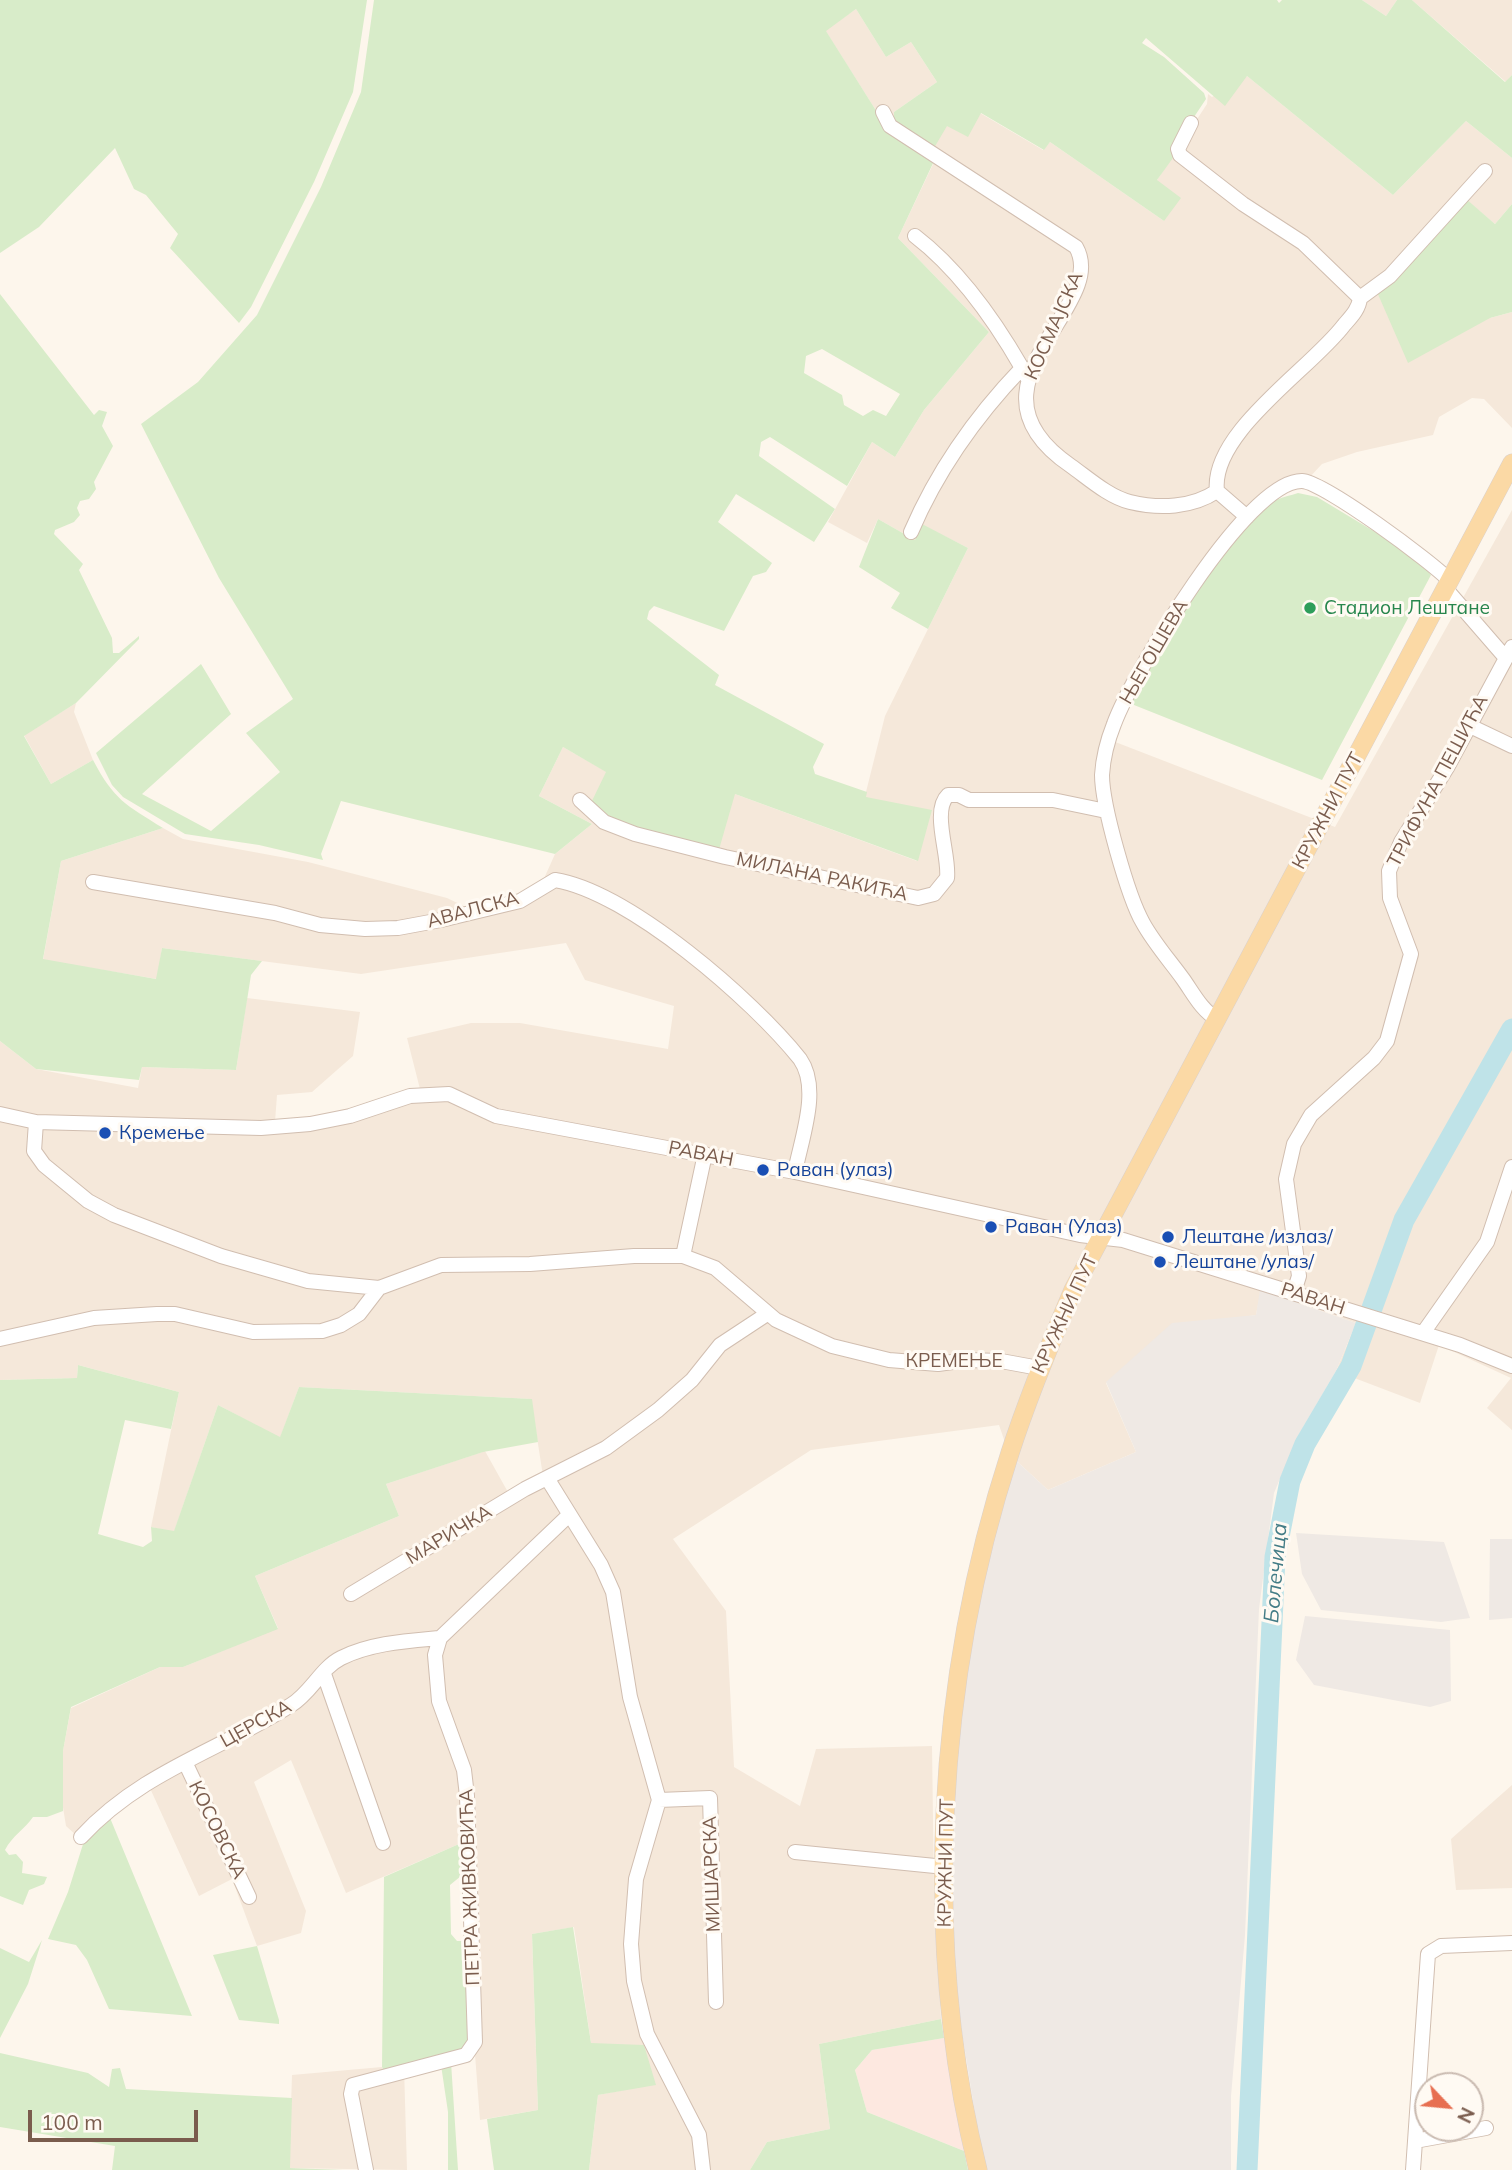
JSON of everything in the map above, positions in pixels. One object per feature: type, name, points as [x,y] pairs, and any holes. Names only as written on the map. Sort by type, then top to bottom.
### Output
[{"type":"main road","name":"КРУЖНИ ПУТ","points":[[978,2170],[950,2016],[945,1949],[945,1867],[950,1757],[967,1630],[997,1497],[1039,1368],[1073,1290],[1512,463]]},
{"type":"street","name":"КОСМАЈСКА","points":[[883,112],[890,126],[1076,247],[1080,255],[1080,276],[1025,373],[1027,415],[1038,436],[1064,462],[1112,494],[1136,503],[1176,506],[1217,491]]},
{"type":"street","points":[[1191,123],[1178,149],[1180,155],[1242,204],[1303,243],[1360,298]]},
{"type":"street","points":[[1247,517],[1217,491],[1216,469],[1220,461],[1250,420],[1333,340],[1358,307],[1360,298],[1390,276],[1485,171]]},
{"type":"street","points":[[911,532],[951,454],[982,409],[1025,373],[1007,342],[975,302],[937,256],[915,236]]},
{"type":"street","name":"ЊЕГОШЕВА","points":[[1217,1019],[1202,1007],[1142,922],[1107,811],[1102,774],[1114,724],[1123,702],[1166,625],[1247,517],[1258,505],[1293,483],[1309,483],[1423,555],[1509,652]]},
{"type":"street","name":"ТРИФУНА ПЕШИЋА","points":[[1294,1292],[1299,1276],[1286,1167],[1294,1144],[1311,1115],[1374,1058],[1391,1033],[1411,954],[1390,898],[1389,871],[1401,842],[1470,726],[1509,652]]},
{"type":"street","points":[[1470,726],[1512,746]]},
{"type":"street","name":"МИЛАНА РАКИЋА","points":[[580,800],[604,822],[635,834],[725,857],[918,898],[934,894],[947,878],[941,804],[948,795],[959,794],[969,800],[1054,800],[1107,811]]},
{"type":"street","name":"АВАЛСКА","points":[[93,882],[275,914],[320,925],[365,929],[398,928],[520,901],[555,880],[578,886],[620,905],[703,964],[800,1059],[808,1073],[809,1093],[794,1172]]},
{"type":"street","name":"РАВАН","points":[[0,1115],[36,1122],[261,1128],[310,1124],[350,1115],[410,1096],[449,1094],[496,1115],[794,1172],[1080,1235],[1102,1236],[1294,1292],[1423,1333],[1512,1366]]},
{"type":"street","points":[[36,1122],[34,1151],[44,1165],[88,1201],[114,1215],[221,1256],[308,1281],[379,1289]]},
{"type":"street","points":[[683,1256],[705,1154]]},
{"type":"street","points":[[1423,1333],[1487,1242],[1512,1167]]},
{"type":"street","name":"КРЕМЕЊЕ","points":[[0,1339],[94,1318],[157,1314],[175,1314],[253,1332],[322,1331],[341,1325],[359,1314],[379,1289],[441,1265],[530,1264],[634,1256],[683,1256],[715,1268],[767,1314],[808,1338],[878,1358],[938,1364],[967,1360],[1001,1361],[1039,1368]]},
{"type":"street","points":[[703,2170],[699,2135],[647,2034],[634,1981],[631,1944],[636,1879],[659,1800],[630,1697],[613,1592],[601,1565],[547,1478],[606,1448],[658,1410],[692,1380],[720,1345],[767,1314]]},
{"type":"street","name":"МАРИЧКА","points":[[351,1594],[547,1478]]},
{"type":"street","points":[[440,1638],[569,1514]]},
{"type":"street","name":"ЦЕРСКА","points":[[81,1837],[102,1814],[139,1785],[293,1704],[330,1665],[363,1649],[440,1638]]},
{"type":"street","name":"ПЕТРА ЖИВКОВИЋА","points":[[366,2170],[351,2094],[353,2085],[466,2055],[475,2042],[467,1796],[464,1770],[439,1701],[435,1666],[440,1638]]},
{"type":"street","points":[[324,1674],[383,1843]]},
{"type":"street","name":"КОСОВСКА","points":[[184,1762],[249,1897]]},
{"type":"street","name":"МИШАРСКА","points":[[659,1800],[710,1798],[716,2002]]},
{"type":"street","points":[[795,1852],[945,1867]]},
{"type":"street","points":[[1420,2072],[1428,1954],[1441,1946],[1512,1943]]},
{"type":"street","points":[[1413,2170],[1415,2142]]},
{"type":"shaded area","points":[[1362,0],[1397,0],[1386,16]]},
{"type":"shaded area","points":[[1412,0],[1512,0],[1512,75],[1506,82]]},
{"type":"shaded area","points":[[856,9],[886,57],[911,42],[937,82],[894,112],[947,126],[980,113],[1043,150],[1050,142],[1164,221],[1157,180],[1207,104],[1208,94],[1212,97],[1247,76],[1393,195],[1466,121],[1512,158],[1512,204],[1495,224],[1465,199],[1490,318],[1512,312],[1512,428],[1484,399],[1472,398],[1439,417],[1433,435],[1357,452],[1322,464],[1308,479],[1256,503],[1105,738],[1335,827],[1512,510],[1512,1430],[1487,1408],[1511,1378],[1439,1345],[1420,1403],[1336,1371],[1356,1323],[1261,1290],[1256,1315],[1225,1320],[1106,1383],[1136,1452],[1048,1490],[1009,1454],[999,1425],[811,1450],[673,1539],[726,1611],[734,1767],[800,1806],[816,1749],[932,1746],[934,1891],[941,2019],[819,2044],[830,2129],[767,2142],[750,2170],[589,2170],[598,2095],[655,2084],[591,2043],[574,1927],[532,1934],[538,2110],[480,2120],[459,1844],[346,1893],[291,1760],[254,1782],[306,1911],[301,1933],[257,1946],[232,1879],[199,1896],[149,1786],[77,1836],[66,1826],[61,1795],[63,1751],[71,1708],[160,1667],[183,1667],[278,1628],[255,1576],[399,1516],[386,1484],[485,1451],[509,1494],[543,1476],[531,1399],[299,1387],[280,1438],[218,1405],[174,1532],[151,1527],[179,1392],[78,1365],[77,1378],[0,1380],[0,1041],[36,1069],[138,1088],[142,1067],[236,1070],[247,998],[360,1012],[353,1056],[312,1092],[277,1095],[275,1122],[313,1118],[420,1089],[407,1038],[471,1023],[520,1023],[668,1049],[674,1006],[585,980],[566,943],[361,974],[162,948],[157,979],[43,960],[61,861],[163,828],[183,839],[308,862],[447,898],[470,909],[521,898],[542,883],[555,854],[592,824],[539,796],[563,747],[607,772],[735,794],[917,861],[865,796],[885,716],[968,548],[922,525],[915,540],[878,519],[867,543],[828,522],[872,442],[895,457],[924,410],[989,332],[898,238],[935,160],[887,128],[825,30]]},
{"type":"shaded area","points":[[76,703],[74,712],[93,760],[51,784],[24,735]]},
{"type":"shaded area","points":[[1260,1290],[1356,1323],[1336,1371],[1298,1436],[1274,1493],[1259,1609],[1245,1935],[1231,2096],[1231,2170],[984,2170],[950,1957],[952,1817],[965,1667],[1009,1454],[1048,1490],[1136,1452],[1106,1382],[1172,1323],[1256,1315]]},
{"type":"shaded area","points":[[1296,1533],[1444,1542],[1470,1618],[1441,1622],[1321,1610],[1302,1574]]},
{"type":"shaded area","points":[[1490,1539],[1512,1539],[1512,1618],[1489,1620]]},
{"type":"shaded area","points":[[1305,1616],[1450,1630],[1451,1701],[1430,1707],[1314,1685],[1296,1660]]},
{"type":"shaded area","points":[[1512,1785],[1512,1888],[1456,1890],[1451,1839]]},
{"type":"shaded area","points":[[944,2038],[964,2151],[867,2112],[855,2070],[872,2050]]},
{"type":"shaded area","points":[[382,2067],[385,2072],[404,2067],[407,2170],[289,2168],[292,2075]]},
{"type":"green space","points":[[0,0],[367,0],[353,92],[314,182],[251,307],[239,323],[170,248],[178,234],[146,195],[134,189],[115,148],[39,227],[0,253]]},
{"type":"green space","points":[[374,0],[1277,0],[1279,3],[1282,0],[1362,0],[1386,16],[1397,0],[1412,0],[1505,82],[1512,75],[1512,158],[1466,121],[1393,195],[1247,76],[1225,106],[1146,38],[1142,43],[1164,57],[1204,93],[1206,99],[1190,123],[1178,151],[1157,180],[1181,198],[1164,221],[1050,142],[1044,150],[981,113],[968,137],[947,126],[934,148],[894,122],[894,112],[937,82],[911,42],[886,57],[856,9],[826,31],[887,128],[935,159],[898,238],[989,332],[924,410],[895,457],[872,442],[847,486],[770,437],[761,442],[759,456],[835,509],[814,542],[736,494],[718,522],[772,563],[766,572],[753,576],[724,631],[654,606],[647,619],[719,675],[715,685],[824,744],[813,767],[815,774],[867,792],[866,797],[932,810],[918,861],[735,794],[718,853],[614,824],[590,805],[606,772],[563,747],[539,796],[592,824],[555,854],[341,801],[321,854],[323,860],[259,845],[185,834],[123,797],[112,785],[96,753],[201,664],[231,714],[142,794],[211,831],[280,772],[246,733],[293,699],[219,578],[141,424],[198,382],[257,315],[321,187],[361,92]],"holes":[[[822,349],[900,394],[886,416],[873,410],[863,416],[844,405],[842,395],[804,373],[806,356]]]},
{"type":"green space","points":[[1465,198],[1495,224],[1512,204],[1512,312],[1490,318],[1408,363],[1377,292]]},
{"type":"green space","points":[[0,294],[94,415],[99,410],[107,412],[102,426],[113,446],[94,482],[96,489],[89,499],[80,501],[77,508],[80,515],[74,522],[55,530],[54,534],[83,564],[79,570],[112,638],[113,653],[119,653],[139,636],[76,703],[24,736],[51,784],[93,760],[122,800],[163,828],[61,861],[43,959],[156,979],[162,948],[262,961],[251,975],[236,1070],[142,1067],[139,1080],[36,1069],[0,1041]]},
{"type":"green space","points":[[1298,493],[1317,497],[1415,556],[1431,575],[1322,780],[1129,703],[1174,623],[1231,542],[1273,502]]},
{"type":"green space","points":[[878,519],[915,540],[922,524],[968,548],[928,629],[891,608],[900,593],[859,567]]},
{"type":"green space","points":[[78,1365],[179,1392],[171,1429],[125,1420],[98,1534],[143,1547],[152,1541],[151,1527],[174,1531],[218,1405],[280,1437],[299,1387],[532,1399],[538,1442],[483,1452],[386,1484],[399,1516],[255,1576],[278,1629],[183,1667],[160,1667],[71,1707],[63,1751],[63,1811],[47,1817],[33,1817],[5,1850],[9,1855],[16,1854],[23,1862],[22,1873],[47,1877],[44,1884],[29,1890],[23,1905],[0,1896],[0,1380],[77,1378]]},
{"type":"green space","points":[[108,1813],[192,2016],[109,2009],[87,1960],[76,1945],[48,1939],[68,1892],[84,1841]]},
{"type":"green space","points":[[459,1844],[461,1876],[450,1885],[451,1934],[457,1941],[466,1941],[473,2036],[457,2054],[385,2072],[382,2067],[384,1877]]},
{"type":"green space","points":[[573,1927],[591,2043],[644,2045],[656,2085],[598,2095],[589,2170],[494,2170],[487,2119],[538,2110],[532,1934]]},
{"type":"green space","points":[[42,1940],[28,1984],[0,2038],[0,1948],[29,1962]]},
{"type":"green space","points":[[257,1946],[279,2024],[239,2020],[213,1955]]},
{"type":"green space","points":[[941,2019],[944,2038],[872,2050],[855,2070],[867,2112],[964,2151],[968,2170],[750,2170],[767,2142],[830,2129],[819,2044]]},
{"type":"green space","points":[[0,2053],[88,2073],[109,2087],[112,2069],[120,2068],[126,2089],[292,2098],[290,2168],[343,2170],[112,2170],[115,2146],[0,2127]]},
{"type":"green space","points":[[451,2062],[458,2170],[448,2170],[448,2112],[441,2065]]},
{"type":"waterway","name":"Болечица","points":[[1247,2170],[1275,1557],[1290,1481],[1305,1444],[1351,1366],[1404,1220],[1512,1029]]},
{"type":"place","name":"Стадион Лештане","points":[[1310,608]]},
{"type":"place","name":"Кремење","points":[[105,1133]]},
{"type":"place","name":"Раван (улаз)","points":[[763,1170]]},
{"type":"place","name":"Раван (Улаз)","points":[[991,1227]]},
{"type":"place","name":"Лештане /излаз/","points":[[1168,1237]]},
{"type":"place","name":"Лештане /улаз/","points":[[1160,1262]]}]
